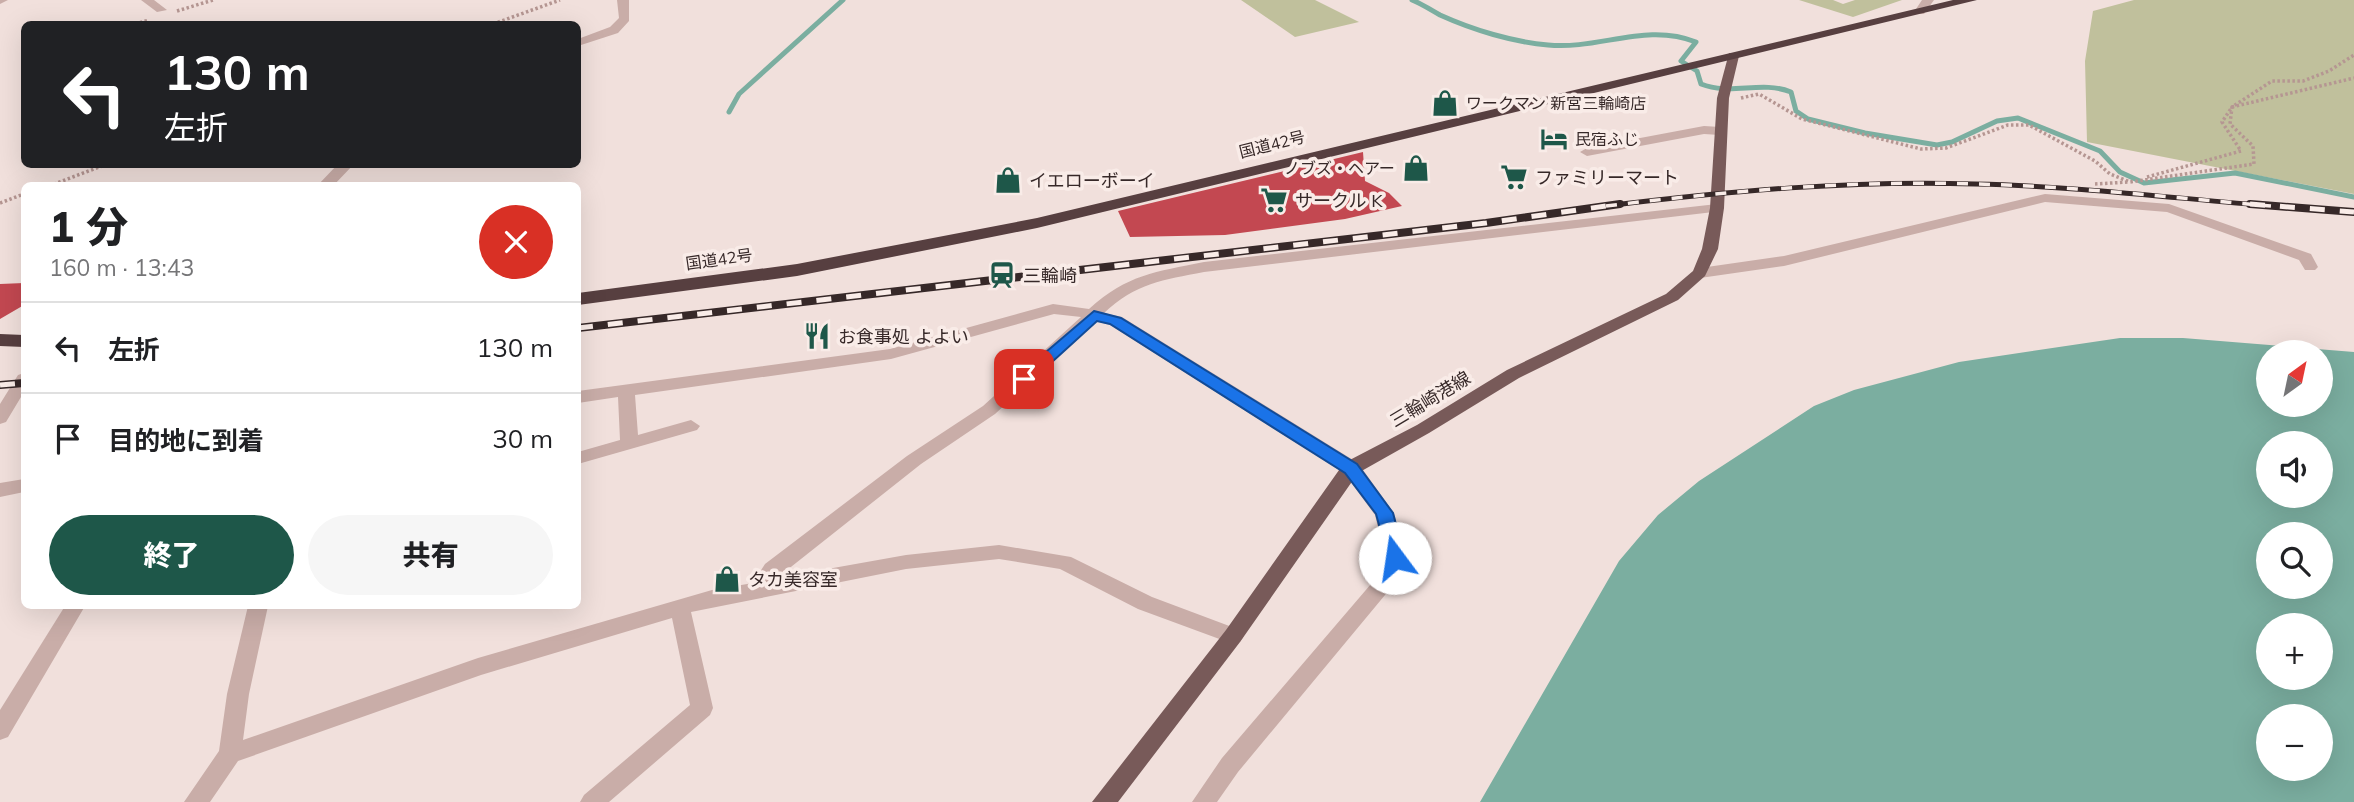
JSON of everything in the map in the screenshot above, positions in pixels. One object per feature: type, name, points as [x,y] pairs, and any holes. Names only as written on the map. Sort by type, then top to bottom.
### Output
[{"type":"highway","name":"国道42号","points":[[581,299],[797,270],[1037,223],[1733,57],[1924,6],[1970,0]]},
{"type":"highway","points":[[0,340],[21,341]]},
{"type":"main road","points":[[1700,273],[1710,249],[1717,208],[1723,95],[1733,57]]},
{"type":"main road","name":"三輪崎港線","points":[[1104,802],[1233,636],[1351,468],[1423,429],[1513,374],[1672,297],[1700,273]]},
{"type":"street","points":[[147,0],[161,10]]},
{"type":"street","points":[[581,42],[614,30],[625,19],[623,0]]},
{"type":"street","points":[[1587,152],[1704,130],[1720,131]]},
{"type":"street","points":[[328,182],[343,168]]},
{"type":"street","points":[[1700,273],[1784,261],[2045,198],[2169,208],[2306,257],[2310,267]]},
{"type":"street","points":[[760,589],[772,569],[914,460],[989,410],[1116,293],[1144,279],[1204,267],[1717,208]]},
{"type":"street","points":[[581,397],[891,354],[1053,309],[1075,310],[1116,321],[1351,468],[1384,513],[1395,558],[1378,589],[1230,765],[1204,802]]},
{"type":"street","points":[[0,418],[21,384]]},
{"type":"street","points":[[626,391],[629,443]]},
{"type":"street","points":[[581,457],[691,426]]},
{"type":"street","points":[[0,490],[21,486]]},
{"type":"street","points":[[230,754],[478,667],[680,608],[760,589],[906,562],[999,551],[1064,562],[1145,603],[1233,636]]},
{"type":"street","points":[[592,802],[702,708],[680,608]]},
{"type":"street","points":[[0,730],[73,609]]},
{"type":"street","points":[[196,802],[230,754],[238,694],[257,609]]},
{"type":"path","points":[[501,21],[560,0]]},
{"type":"path","points":[[1723,95],[1759,93],[1802,119],[1921,149],[1946,148],[2008,125],[2028,125],[2095,161],[2110,174],[2130,182],[2241,151],[2222,122],[2232,107],[2272,81],[2303,80],[2329,71],[2354,55]]},
{"type":"path","points":[[2232,107],[2354,78]]},
{"type":"path","points":[[2094,184],[2130,182],[2254,164],[2253,146],[2230,124],[2232,107]]},
{"type":"path","points":[[60,182],[96,168]]},
{"type":"path","points":[[0,203],[21,195]]},
{"type":"green space","points":[[1241,0],[1315,0],[1359,22],[1295,37]]},
{"type":"green space","points":[[1799,0],[1833,0],[1843,4],[1855,0],[1902,0],[1853,17]]},
{"type":"green space","points":[[2134,0],[2354,0],[2354,194],[2087,142],[2085,61],[2093,11]]},
{"type":"water","points":[[2120,338],[2183,338],[2256,344],[2256,417],[2333,417],[2333,350],[2354,352],[2354,802],[1480,802],[1619,561],[1658,515],[1699,481],[1814,406],[1854,390],[1959,362]]},
{"type":"building","name":"サークル K","points":[[1363,152],[1365,181],[1389,193],[1402,206],[1345,219],[1225,235],[1130,237],[1118,211]]},
{"type":"building","points":[[21,283],[21,307],[0,319],[0,284]]},
{"type":"waterway","points":[[729,112],[739,94],[843,0]]},
{"type":"waterway","points":[[1412,0],[1466,26],[1507,38],[1548,45],[1586,44],[1641,35],[1677,37],[1696,42],[1681,61],[1697,71],[1701,84],[1724,89],[1768,87],[1791,92],[1796,111],[1808,119],[1865,133],[1937,145],[1952,142],[1997,121],[2018,118],[2100,151],[2120,172],[2144,183],[2235,173],[2354,197]]},
{"type":"railway","points":[[1606,206],[1790,188],[1929,183],[2049,187],[2271,206]]},
{"type":"railway","points":[[581,328],[1486,223],[1620,204]]},
{"type":"railway","points":[[2250,204],[2354,212]]},
{"type":"railway","points":[[0,385],[21,383]]},
{"type":"place","name":"ワークマン 新宮三輪崎店","points":[[1445,103]]},
{"type":"place","name":"民宿ふじ","points":[[1554,139]]},
{"type":"place","name":"ノブズ・ヘアー","points":[[1416,168]]},
{"type":"place","name":"ファミリーマート","points":[[1514,177]]},
{"type":"place","name":"イエローボーイ","points":[[1008,180]]},
{"type":"place","name":"サークル K","points":[[1274,200]]},
{"type":"place","name":"三輪崎","points":[[1002,275]]},
{"type":"place","name":"お食事処 よよい","points":[[817,336]]},
{"type":"place","name":"タカ美容室","points":[[727,579]]},
{"type":"route","points":[[1024,379],[1094,315],[1116,321],[1351,468],[1384,513],[1395,558]]}]
